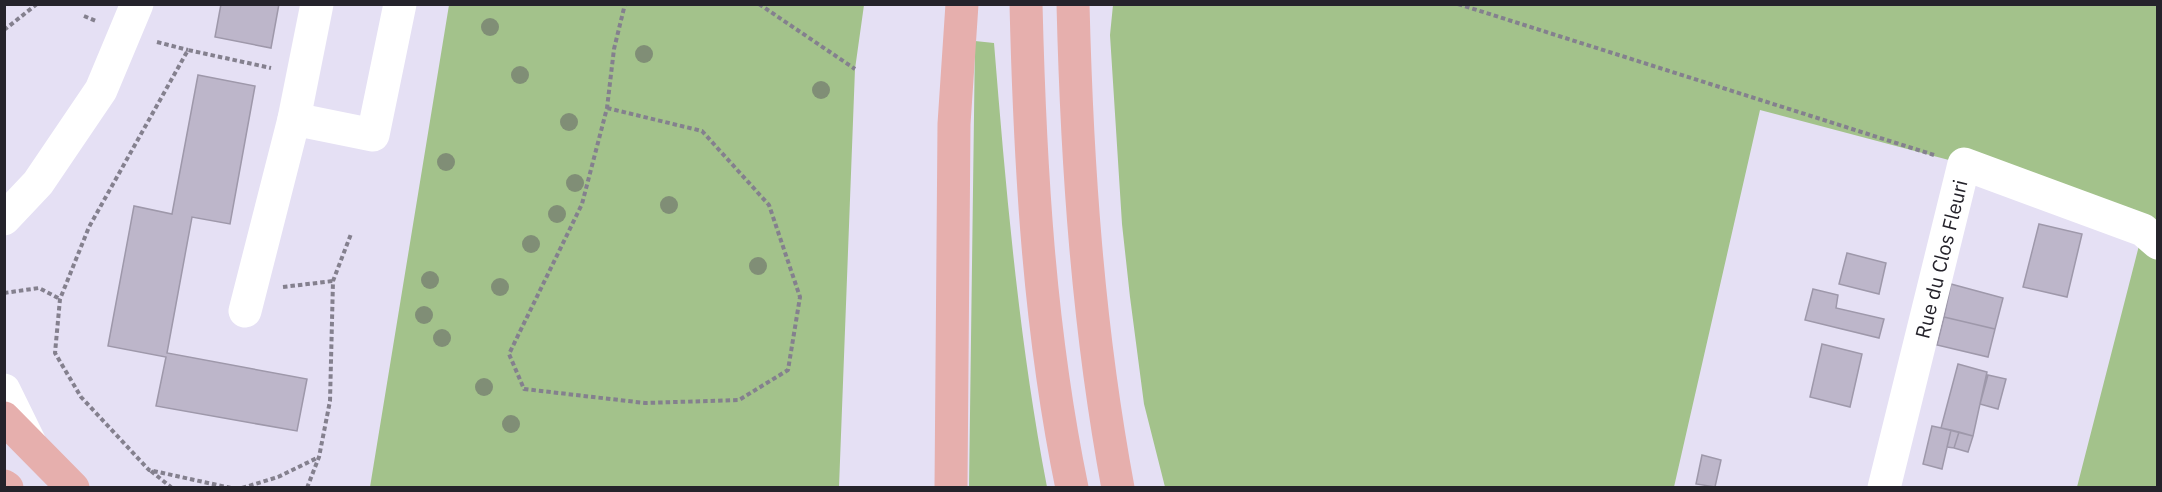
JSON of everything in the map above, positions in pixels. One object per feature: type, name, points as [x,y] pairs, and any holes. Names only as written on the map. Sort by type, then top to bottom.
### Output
[{"type":"main road","points":[[951,488],[954,136],[962,4]]},
{"type":"main road","points":[[1026,4],[1029,111],[1041,287],[1052,374],[1072,488]]},
{"type":"main road","points":[[1073,4],[1084,249],[1097,356],[1118,488]]},
{"type":"main road","points":[[4,418],[18,442],[73,488]]},
{"type":"street","points":[[4,219],[38,183],[101,90],[137,4]]},
{"type":"street","points":[[248,301],[294,119],[317,4]]},
{"type":"street","points":[[294,119],[373,135],[399,4]]},
{"type":"street","name":"Rue du Clos Fleuri","points":[[1884,488],[1964,164],[2143,230],[2157,243]]},
{"type":"street","points":[[4,390],[18,442]]},
{"type":"path","points":[[4,30],[37,4]]},
{"type":"path","points":[[607,108],[702,130],[769,205],[800,297],[788,370],[739,400],[645,404],[524,389],[509,354],[582,204],[607,108],[615,49],[625,4]]},
{"type":"path","points":[[759,4],[855,69]]},
{"type":"path","points":[[1458,4],[1964,164]]},
{"type":"path","points":[[172,488],[149,470],[81,397],[55,353],[60,299],[89,227],[188,50],[303,75]]},
{"type":"path","points":[[308,488],[319,457],[330,400],[333,281],[351,234]]},
{"type":"path","points":[[248,301],[333,281]]},
{"type":"path","points":[[4,293],[39,288],[60,299]]},
{"type":"path","points":[[242,488],[278,477],[319,457]]},
{"type":"path","points":[[149,470],[231,488]]},
{"type":"green space","points":[[449,5],[864,5],[855,69],[839,487],[370,487]]},
{"type":"green space","points":[[1113,5],[2157,5],[2157,487],[2077,487],[2143,230],[1964,164],[1760,110],[1674,487],[1165,487],[1144,404],[1122,224],[1110,35]]},
{"type":"green space","points":[[975,41],[994,43],[1021,322],[1047,487],[969,488]]},
{"type":"building","points":[[221,4],[279,4],[271,48],[215,37]]},
{"type":"building","points":[[198,75],[255,86],[230,224],[192,217],[167,353],[307,379],[297,431],[156,406],[166,357],[108,346],[134,206],[172,214]]},
{"type":"building","points":[[2039,224],[2082,234],[2067,297],[2023,287]]},
{"type":"building","points":[[1847,253],[1886,263],[1879,294],[1839,284]]},
{"type":"building","points":[[1951,284],[2003,298],[1995,329],[1944,317]]},
{"type":"building","points":[[1813,289],[1838,295],[1836,308],[1884,319],[1879,338],[1805,320]]},
{"type":"building","points":[[1944,317],[1995,329],[1988,357],[1937,345]]},
{"type":"building","points":[[1822,344],[1862,354],[1850,407],[1810,397]]},
{"type":"building","points":[[1958,364],[1987,372],[1973,436],[1941,428]]},
{"type":"building","points":[[1988,375],[2006,379],[1998,409],[1980,404]]},
{"type":"building","points":[[1932,426],[1951,430],[1942,469],[1923,464]]},
{"type":"building","points":[[1951,430],[1959,432],[1954,448],[1947,447]]},
{"type":"building","points":[[1959,432],[1973,436],[1968,452],[1954,448]]},
{"type":"building","points":[[1702,455],[1721,460],[1715,487],[1696,484]]}]
